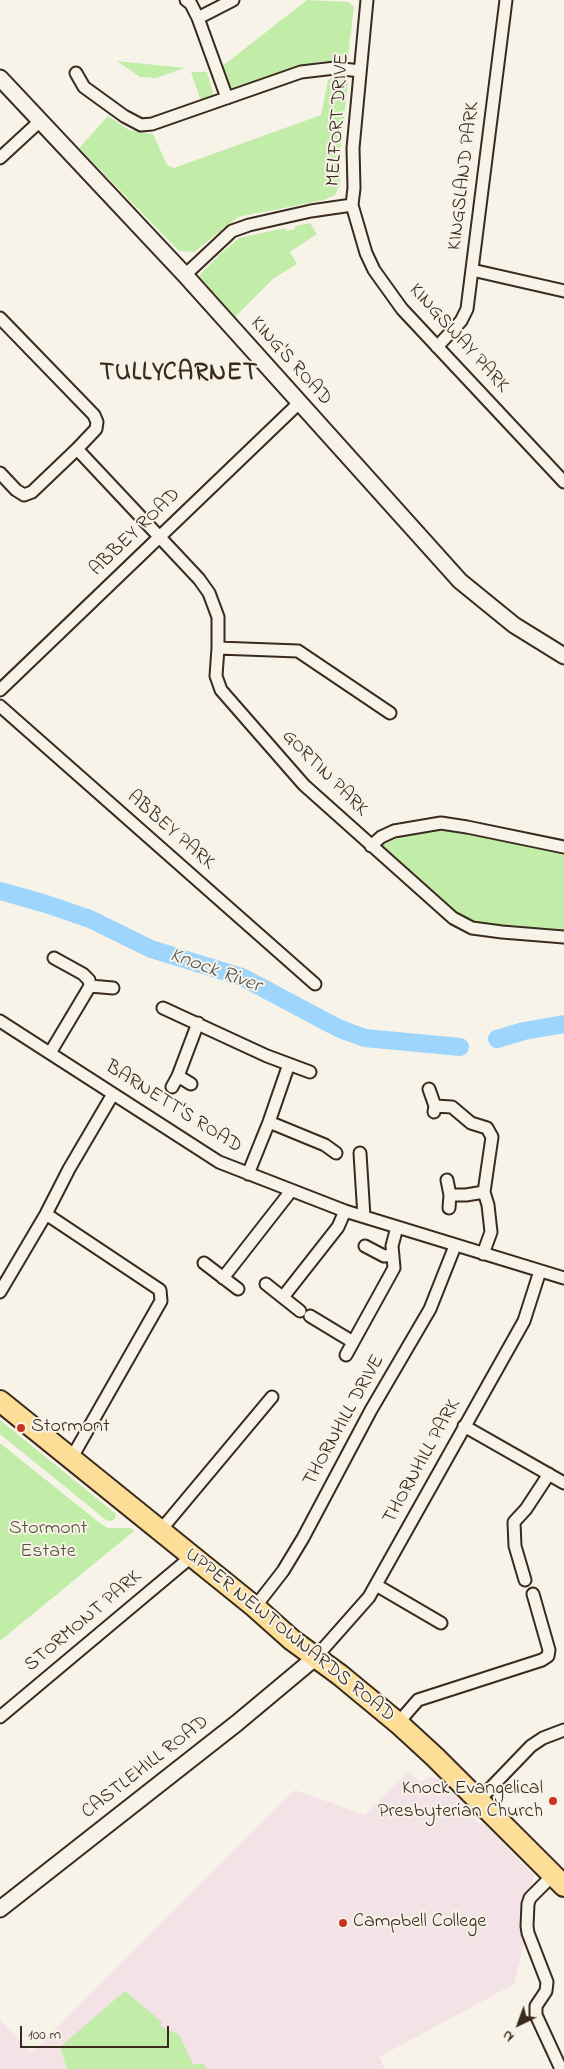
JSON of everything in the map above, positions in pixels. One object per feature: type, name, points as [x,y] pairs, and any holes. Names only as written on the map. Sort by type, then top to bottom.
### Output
[{"type":"highway","name":"UPPER NEWTOWNARDS ROAD","points":[[0,1401],[255,1607],[292,1640],[398,1723],[479,1800],[558,1880]]},
{"type":"street","points":[[186,0],[191,4],[198,18],[227,98]]},
{"type":"street","points":[[198,18],[233,0]]},
{"type":"street","name":"MELFORT DRIVE","points":[[185,274],[232,231],[249,225],[312,211],[352,205],[354,188],[353,148],[367,0]]},
{"type":"street","name":"KINGSLAND PARK","points":[[437,347],[461,322],[467,308],[506,0]]},
{"type":"street","points":[[76,73],[84,88],[124,116],[141,125],[152,124],[301,72],[319,68],[360,71]]},
{"type":"street","name":"KING'S ROAD","points":[[0,78],[39,122],[185,274],[460,581],[514,625],[564,656]]},
{"type":"street","points":[[0,158],[39,122]]},
{"type":"street","name":"KINGSWAY PARK","points":[[352,205],[366,253],[374,270],[402,309],[564,482]]},
{"type":"street","points":[[472,270],[564,291]]},
{"type":"street","points":[[0,318],[94,415],[97,422],[96,429],[77,450],[32,492],[24,495],[16,490],[0,473]]},
{"type":"street","name":"ABBEY ROAD","points":[[0,690],[299,403]]},
{"type":"street","name":"GORTIN PARK","points":[[77,450],[199,579],[209,593],[218,617],[216,676],[221,690],[304,785],[432,902],[453,918],[472,928],[564,937]]},
{"type":"street","points":[[218,648],[298,651],[390,713]]},
{"type":"street","name":"ABBEY PARK","points":[[0,706],[314,984]]},
{"type":"street","points":[[371,846],[381,837],[394,832],[440,823],[564,847]]},
{"type":"street","points":[[50,1053],[90,986],[89,980],[83,974],[54,958]]},
{"type":"street","points":[[90,986],[113,988]]},
{"type":"street","points":[[163,1008],[310,1072]]},
{"type":"street","name":"BARNETT'S ROAD","points":[[0,1021],[219,1162],[345,1211],[564,1278]]},
{"type":"street","points":[[172,1087],[198,1023]]},
{"type":"street","points":[[248,1174],[269,1122],[289,1064]]},
{"type":"street","points":[[178,1076],[191,1084]]},
{"type":"street","points":[[429,1088],[435,1110],[452,1107],[471,1123],[487,1128],[492,1137],[484,1192],[488,1205],[490,1232],[483,1254]]},
{"type":"street","points":[[0,1292],[113,1094]]},
{"type":"street","points":[[269,1122],[328,1140],[336,1152]]},
{"type":"street","points":[[360,1153],[364,1217]]},
{"type":"street","points":[[447,1180],[450,1195],[448,1208]]},
{"type":"street","points":[[223,1278],[290,1191]]},
{"type":"street","points":[[450,1195],[484,1192]]},
{"type":"street","points":[[283,1297],[338,1228],[345,1211]]},
{"type":"street","points":[[46,1214],[160,1290],[161,1300],[71,1459]]},
{"type":"street","points":[[346,1356],[394,1268],[392,1246],[397,1227]]},
{"type":"street","points":[[365,1246],[384,1256],[394,1255]]},
{"type":"street","name":"THORNHILL DRIVE","points":[[255,1607],[288,1563],[371,1410],[430,1309],[455,1246]]},
{"type":"street","points":[[204,1263],[238,1289]]},
{"type":"street","name":"THORNHILL PARK","points":[[316,1657],[369,1598],[524,1321],[540,1271]]},
{"type":"street","points":[[266,1284],[305,1314],[353,1342]]},
{"type":"street","points":[[160,1531],[272,1397]]},
{"type":"street","points":[[464,1426],[564,1482]]},
{"type":"street","points":[[525,1580],[515,1546],[514,1522],[526,1509],[549,1474]]},
{"type":"street","name":"STORMONT PARK","points":[[0,1716],[191,1556]]},
{"type":"street","points":[[376,1585],[441,1623]]},
{"type":"street","points":[[398,1723],[418,1700],[542,1660],[548,1656],[549,1650],[533,1594]]},
{"type":"street","name":"CASTLEHILL ROAD","points":[[0,1909],[252,1711],[316,1657]]},
{"type":"street","points":[[479,1800],[531,1746],[543,1738],[564,1730]]},
{"type":"street","points":[[558,1880],[530,1898],[527,1926],[547,1982],[546,1991],[536,2006],[536,2015],[561,2064]]},
{"type":"shaded area","name":"Campbell College","points":[[408,1772],[420,1782],[430,1777],[439,1779],[470,1810],[470,1814],[480,1824],[483,1823],[534,1876],[524,1904],[526,1935],[514,1984],[379,2057],[385,2069],[0,2069],[0,2020],[31,2053],[295,1790],[365,1815]]},
{"type":"green space","points":[[307,0],[349,2],[354,7],[348,57],[339,62],[325,61],[301,65],[235,91],[229,89],[220,68]]},
{"type":"green space","points":[[117,61],[185,68],[156,78],[140,77]]},
{"type":"green space","points":[[191,72],[207,72],[214,96],[201,101]]},
{"type":"green space","points":[[335,75],[343,78],[348,84],[341,142],[340,184],[335,195],[324,200],[238,217],[194,252],[179,251],[79,148],[108,116],[129,130],[153,134],[167,165],[174,168],[321,115],[328,80]]},
{"type":"green space","points":[[310,223],[317,234],[290,252],[297,264],[274,278],[235,317],[199,276],[239,238],[285,228],[286,231],[295,229],[295,226]]},
{"type":"green space","points":[[439,829],[522,843],[564,854],[564,932],[481,925],[450,910],[379,847],[403,835]]},
{"type":"green space","points":[[0,1420],[116,1514],[115,1519],[111,1521],[106,1520],[0,1434]]},
{"type":"green space","name":"Stormont Estate","points":[[0,1443],[101,1524],[108,1528],[131,1528],[134,1531],[0,1641]]},
{"type":"green space","points":[[125,1991],[162,2022],[160,2026],[179,2035],[193,2064],[204,2064],[206,2069],[67,2069],[60,2047]]},
{"type":"waterway","name":"Knock River","points":[[0,891],[90,919],[151,949],[242,977],[338,1028],[365,1038],[460,1047]]},
{"type":"waterway","name":"Knock River","points":[[497,1039],[524,1031],[564,1024]]},
{"type":"place","name":"Stormont","points":[[21,1428]]},
{"type":"place","name":"Knock Evangelical Presbyterian Church","points":[[553,1801]]},
{"type":"place","name":"Campbell College","points":[[343,1923]]},
{"type":"district","name":"TULLYCARNET","points":[[179,375]]}]
